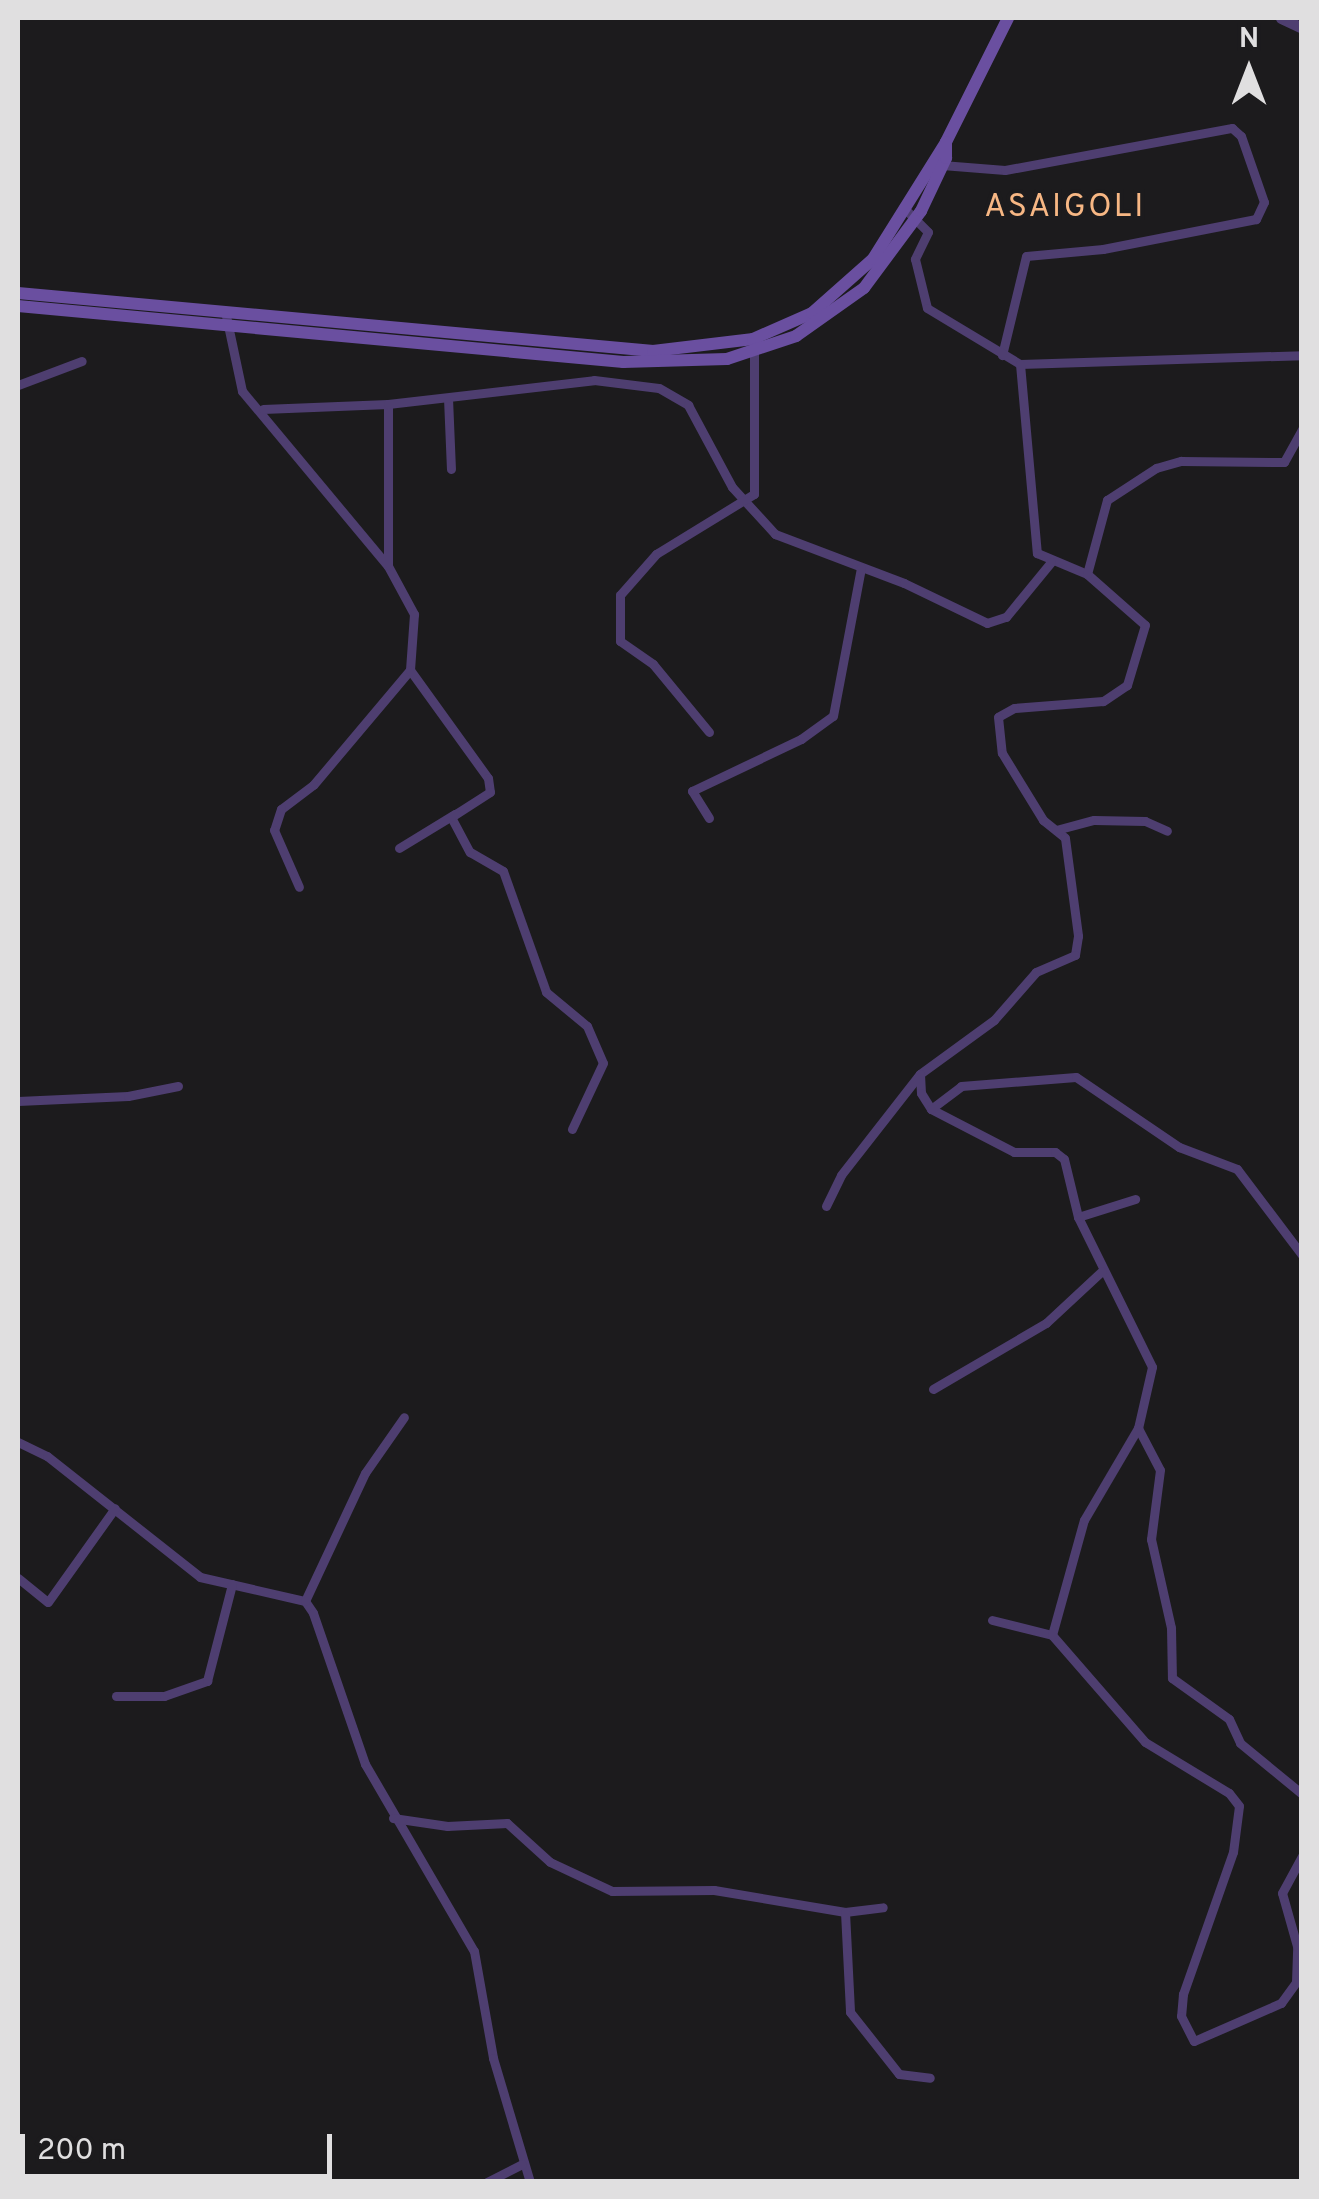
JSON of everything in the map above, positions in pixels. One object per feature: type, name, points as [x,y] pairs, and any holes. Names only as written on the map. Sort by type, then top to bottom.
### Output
[{"type":"main road","points":[[18,293],[622,362],[683,363],[754,351],[836,311],[885,266],[1008,18]]},
{"type":"main road","points":[[18,306],[226,317],[616,349],[717,348],[769,334],[825,304],[873,260],[912,214],[942,165],[946,142]]},
{"type":"street","points":[[1282,18],[1302,28]]},
{"type":"street","points":[[942,165],[1004,170],[1232,128],[1242,136],[1264,202],[1256,219],[1026,256],[1002,354]]},
{"type":"street","points":[[912,214],[928,232],[915,260],[927,308],[1020,364],[1302,355]]},
{"type":"street","points":[[226,317],[242,391],[263,409],[388,566],[414,614],[410,670],[313,785],[281,809],[274,830],[300,888]]},
{"type":"street","points":[[709,732],[654,664],[620,642],[620,596],[656,554],[747,502],[754,494],[754,351]]},
{"type":"street","points":[[18,385],[82,361]]},
{"type":"street","points":[[826,1206],[841,1175],[920,1074],[994,1020],[1036,972],[1074,956],[1078,936],[1065,838],[1002,754],[998,717],[1014,708],[1103,701],[1127,685],[1145,625],[1087,574],[1037,553],[1020,364]]},
{"type":"street","points":[[263,409],[388,404],[594,380],[659,388],[688,405],[732,487],[775,534],[987,624],[1006,617],[1051,562]]},
{"type":"street","points":[[448,398],[452,469]]},
{"type":"street","points":[[388,404],[388,566]]},
{"type":"street","points":[[1087,574],[1106,500],[1156,468],[1181,461],[1284,462],[1302,429]]},
{"type":"street","points":[[709,818],[692,791],[801,739],[832,716],[861,568]]},
{"type":"street","points":[[399,848],[490,792],[488,778],[410,670]]},
{"type":"street","points":[[452,817],[470,852],[503,871],[546,992],[587,1026],[603,1063],[572,1129]]},
{"type":"street","points":[[1056,830],[1082,820],[1145,820],[1167,830]]},
{"type":"street","points":[[920,1074],[931,1109],[1014,1152],[1055,1152],[1064,1159],[1078,1217],[1152,1367],[1138,1428],[1084,1520],[1052,1636]]},
{"type":"street","points":[[931,1109],[961,1086],[1076,1078],[1178,1147],[1237,1169],[1302,1255]]},
{"type":"street","points":[[18,1101],[128,1096],[178,1086]]},
{"type":"street","points":[[1078,1217],[1135,1200]]},
{"type":"street","points":[[933,1390],[1046,1322],[1102,1271]]},
{"type":"street","points":[[404,1416],[365,1472],[305,1601],[365,1764],[392,1818],[474,1951],[493,2058],[530,2182]]},
{"type":"street","points":[[1138,1428],[1162,1484],[1151,1539],[1171,1628],[1172,1678],[1229,1719],[1240,1743],[1302,1794]]},
{"type":"street","points":[[18,1442],[47,1456],[200,1577],[305,1601]]},
{"type":"street","points":[[18,1578],[48,1602],[115,1508]]},
{"type":"street","points":[[116,1696],[164,1696],[208,1680],[232,1584]]},
{"type":"street","points":[[992,1620],[1052,1636],[1145,1742],[1230,1793],[1240,1806],[1233,1852],[1183,1994],[1181,2016],[1194,2041],[1281,2003],[1296,1982],[1296,1946],[1282,1893],[1302,1856]]},
{"type":"street","points":[[392,1818],[447,1826],[507,1824],[550,1862],[612,1891],[714,1890],[846,1912],[883,1907]]},
{"type":"street","points":[[846,1912],[850,2012],[899,2074],[930,2078]]},
{"type":"street","points":[[488,2182],[522,2164]]},
{"type":"district","name":"ASAIGOLI","points":[[1065,208]]}]
